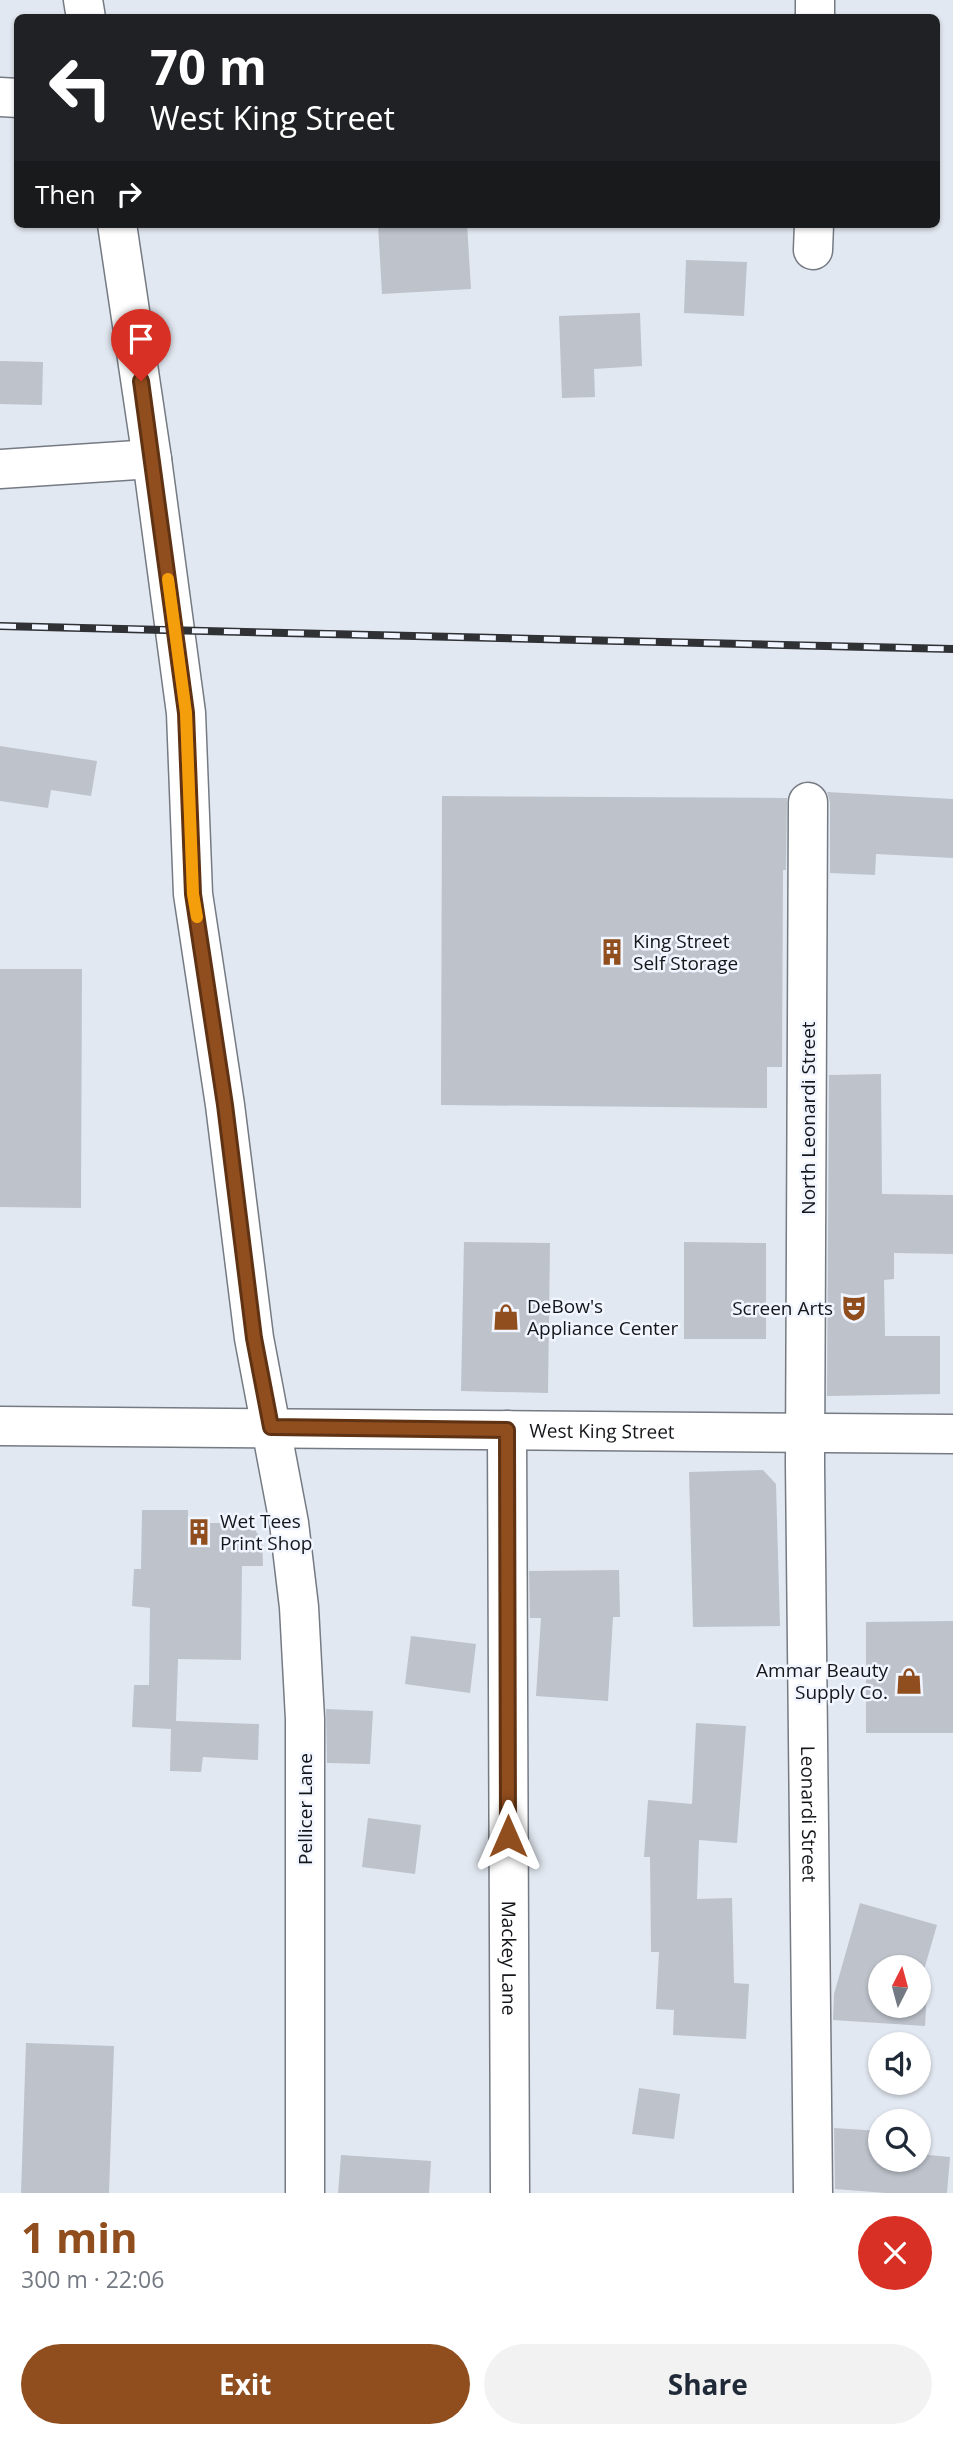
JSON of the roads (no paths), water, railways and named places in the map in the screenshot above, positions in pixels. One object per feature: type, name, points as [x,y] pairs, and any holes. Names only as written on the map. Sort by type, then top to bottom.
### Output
[{"type":"street","name":"Pellicer Lane","points":[[118,228],[186,713],[193,894],[225,1105],[254,1338],[289,1523],[299,1607],[305,1719],[305,2193]]},
{"type":"street","points":[[0,469],[152,459]]},
{"type":"street","name":"North Leonardi Street","points":[[805,1434],[808,802]]},
{"type":"street","name":"West King Street","points":[[0,1426],[953,1434]]},
{"type":"street","name":"Mackey Lane","points":[[507,1430],[510,2193]]},
{"type":"street","name":"Leonardi Street","points":[[805,1434],[813,2193]]},
{"type":"railway","points":[[0,626],[953,649]]},
{"type":"place","name":"King Street Self Storage","points":[[612,952]]},
{"type":"place","name":"Screen Arts","points":[[854,1308]]},
{"type":"place","name":"DeBow's Appliance Center","points":[[506,1317]]},
{"type":"place","name":"Wet Tees Print Shop","points":[[199,1532]]},
{"type":"place","name":"Ammar Beauty Supply Co.","points":[[909,1681]]}]
